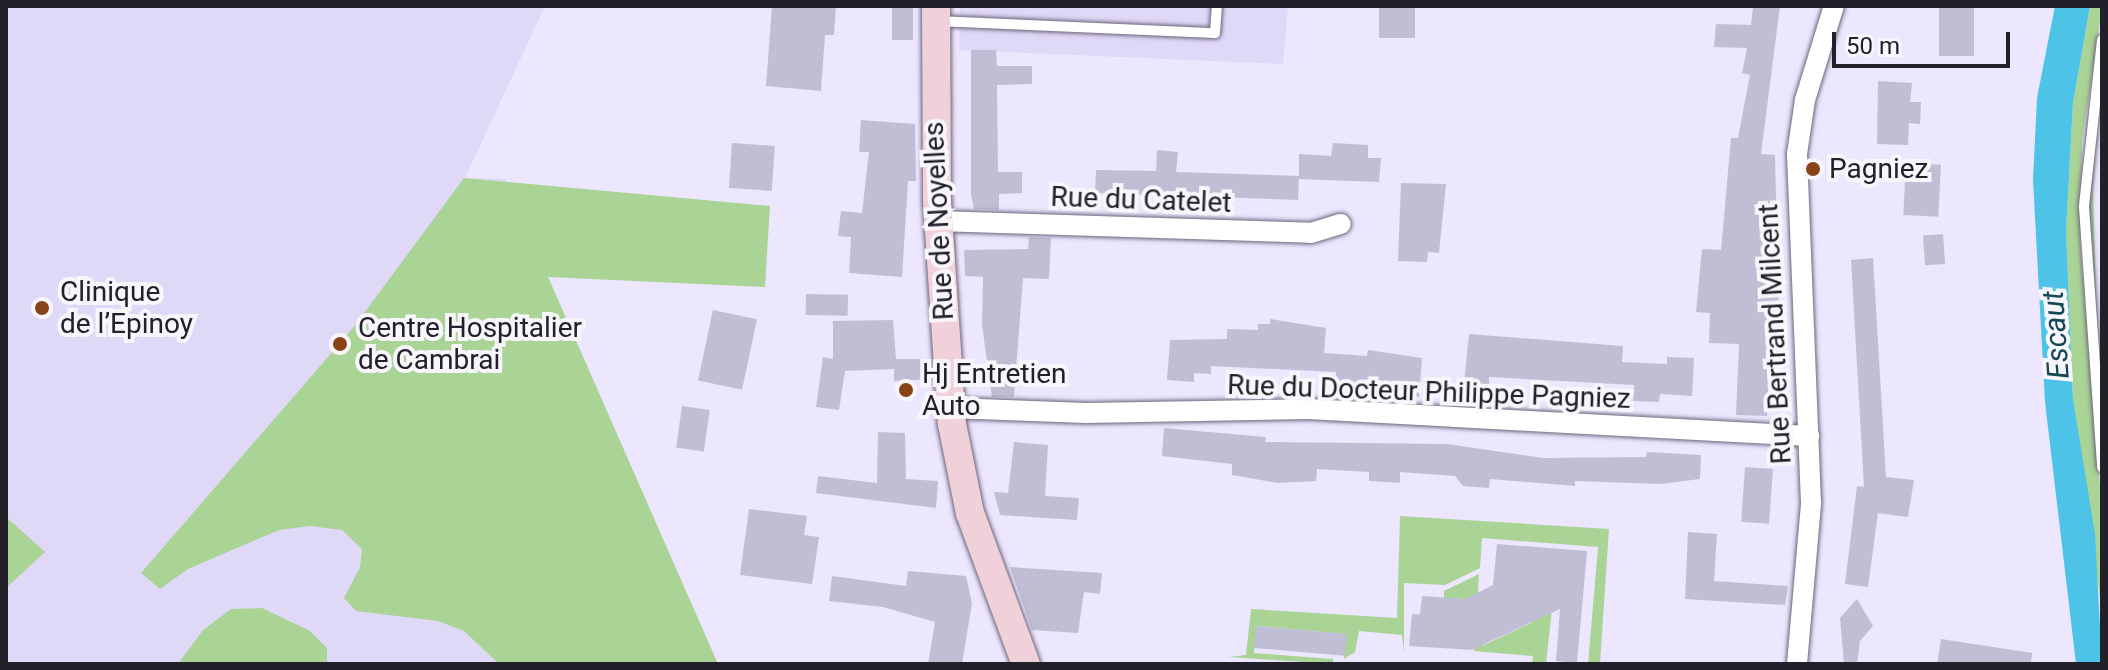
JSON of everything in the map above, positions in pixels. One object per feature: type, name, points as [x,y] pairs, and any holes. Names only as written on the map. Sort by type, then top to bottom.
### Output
[{"type":"street","name":"Rue Bertrand Milcent","points":[[1797,664],[1811,537],[1797,154],[1805,100],[1834,6]]},
{"type":"street","name":"Rue de Noyelles","points":[[935,14],[937,221],[951,408],[970,513],[1026,664]]},
{"type":"street","name":"Rue du Catelet","points":[[937,221],[1311,233],[1341,224]]},
{"type":"street","name":"Rue du Docteur Philippe Pagniez","points":[[951,408],[1190,414],[1308,409],[1809,436]]},
{"type":"lane","points":[[935,14],[1215,33],[1217,6]]},
{"type":"lane","points":[[2102,40],[2084,207],[2102,467]]},
{"type":"shaded area","name":"Centre Hospitalier de Cambrai","points":[[6,6],[545,6],[465,178],[505,179],[718,664],[6,664]]},
{"type":"shaded area","points":[[960,6],[1288,6],[1283,64],[959,50]]},
{"type":"green space","points":[[2090,6],[2102,9],[2082,141],[2080,242],[2102,510],[2102,613],[2073,399],[2066,231],[2073,103]]},
{"type":"green space","points":[[2102,70],[2093,186],[2098,372],[2089,206]]},
{"type":"green space","points":[[464,178],[770,206],[765,287],[548,277],[718,664],[499,664],[464,631],[438,621],[356,611],[344,598],[360,567],[362,549],[342,530],[310,526],[279,530],[188,569],[160,589],[141,573],[353,328]]},
{"type":"green space","points":[[1400,516],[1609,529],[1600,663],[1606,664],[1588,664],[1598,547],[1482,538],[1480,568],[1445,585],[1404,583],[1404,653],[1402,635],[1359,631],[1355,652],[1344,659],[1346,634],[1257,626],[1254,653],[1333,659],[1333,664],[1229,657],[1246,655],[1251,609],[1397,618]]},
{"type":"green space","points":[[6,517],[45,552],[6,588]]},
{"type":"green space","points":[[1479,574],[1478,593],[1465,599],[1444,598],[1444,591]]},
{"type":"green space","points":[[1553,600],[1546,664],[1532,664],[1533,656],[1474,651],[1476,634],[1482,646],[1533,622],[1525,603]]},
{"type":"green space","points":[[262,608],[310,631],[327,648],[327,664],[178,664],[203,630],[231,609]]},
{"type":"water","name":"Escaut","points":[[2055,6],[2090,6],[2073,103],[2066,231],[2073,399],[2095,534],[2102,664],[2076,664],[2045,402],[2033,180],[2037,98]]},
{"type":"building","points":[[772,6],[836,6],[834,35],[825,35],[821,91],[766,86]]},
{"type":"building","points":[[892,6],[913,6],[913,40],[892,40]]},
{"type":"building","points":[[1379,6],[1415,6],[1415,38],[1379,38]]},
{"type":"building","points":[[1753,6],[1780,6],[1761,154],[1775,155],[1779,325],[1783,325],[1784,346],[1770,345],[1767,416],[1736,415],[1739,344],[1709,343],[1710,313],[1696,312],[1702,249],[1721,250],[1731,138],[1738,138],[1750,75],[1742,73],[1747,48],[1714,47],[1716,24],[1751,25]]},
{"type":"building","points":[[1939,6],[1974,6],[1974,56],[1939,56]]},
{"type":"building","points":[[971,50],[996,50],[997,66],[1032,66],[1032,84],[997,85],[998,172],[1022,172],[1022,193],[999,194],[999,210],[974,209],[971,194]]},
{"type":"building","points":[[1878,81],[1912,83],[1910,102],[1921,102],[1920,124],[1909,123],[1908,145],[1877,144]]},
{"type":"building","points":[[861,120],[915,124],[916,181],[908,181],[902,277],[849,273],[851,237],[838,236],[841,211],[862,213],[869,152],[859,152]]},
{"type":"building","points":[[732,143],[775,146],[772,191],[729,188]]},
{"type":"building","points":[[1333,143],[1368,145],[1368,158],[1381,158],[1379,182],[1299,179],[1299,154],[1331,156]]},
{"type":"building","points":[[1157,150],[1178,152],[1176,172],[1299,176],[1298,200],[1095,193],[1096,170],[1156,171]]},
{"type":"building","points":[[1906,163],[1941,165],[1938,217],[1903,215]]},
{"type":"building","points":[[1401,183],[1446,184],[1439,253],[1428,252],[1427,262],[1398,261]]},
{"type":"building","points":[[1943,234],[1945,264],[1925,265],[1923,235]]},
{"type":"building","points":[[1029,237],[1051,238],[1049,279],[1023,278],[1014,397],[992,397],[982,325],[983,277],[965,276],[964,250],[1028,249]]},
{"type":"building","points":[[1873,258],[1886,477],[1914,480],[1908,517],[1878,513],[1868,587],[1845,584],[1857,486],[1864,487],[1851,260]]},
{"type":"building","points":[[806,294],[848,295],[848,316],[806,315]]},
{"type":"building","points":[[713,310],[757,319],[742,390],[698,380]]},
{"type":"building","points":[[1270,319],[1326,328],[1324,353],[1367,356],[1368,350],[1422,358],[1419,397],[1335,392],[1336,372],[1211,366],[1211,374],[1194,373],[1194,382],[1167,380],[1170,340],[1227,339],[1227,329],[1258,330],[1258,324],[1270,324]]},
{"type":"building","points":[[893,320],[896,359],[928,359],[930,379],[894,381],[894,369],[845,371],[839,410],[816,407],[823,357],[833,359],[833,321]]},
{"type":"building","points":[[1469,334],[1623,346],[1622,362],[1667,364],[1667,357],[1694,358],[1692,396],[1660,394],[1659,402],[1633,401],[1634,385],[1489,377],[1489,385],[1464,384]]},
{"type":"building","points":[[682,406],[710,410],[704,451],[676,448]]},
{"type":"building","points":[[1164,428],[1266,437],[1265,442],[1447,444],[1543,458],[1646,457],[1647,452],[1701,455],[1700,479],[1660,484],[1575,481],[1575,486],[1490,479],[1489,488],[1463,486],[1455,476],[1400,472],[1400,483],[1369,481],[1369,472],[1317,469],[1316,481],[1277,483],[1232,475],[1232,464],[1162,456]]},
{"type":"building","points":[[878,432],[905,433],[906,479],[938,481],[936,508],[816,493],[818,476],[877,483]]},
{"type":"building","points":[[1014,442],[1048,445],[1045,496],[1079,498],[1077,520],[1000,515],[994,492],[1008,493]]},
{"type":"building","points":[[1745,467],[1773,469],[1769,524],[1741,522]]},
{"type":"building","points":[[749,509],[807,516],[804,535],[819,537],[812,584],[740,575]]},
{"type":"building","points":[[1688,532],[1717,534],[1714,581],[1788,586],[1785,605],[1685,599]]},
{"type":"building","points":[[1497,544],[1587,551],[1577,663],[1556,661],[1560,609],[1472,650],[1409,646],[1412,614],[1420,614],[1422,596],[1465,599],[1493,585]]},
{"type":"building","points":[[1010,567],[1102,573],[1100,594],[1084,592],[1078,633],[1032,630]]},
{"type":"building","points":[[908,571],[966,576],[972,603],[962,664],[928,664],[935,622],[883,607],[829,601],[832,576],[906,586]]},
{"type":"building","points":[[1857,599],[1873,626],[1860,641],[1857,664],[1844,664],[1840,618]]},
{"type":"building","points":[[1256,626],[1347,634],[1345,656],[1254,648]]},
{"type":"building","points":[[1941,639],[2032,653],[2031,664],[1937,664]]},
{"type":"place","name":"Pagniez","points":[[1813,169]]},
{"type":"place","name":"Clinique de l’Epinoy","points":[[42,308]]},
{"type":"place","name":"Centre Hospitalier de Cambrai","points":[[340,344]]},
{"type":"place","name":"Hj Entretien Auto","points":[[906,390]]}]
